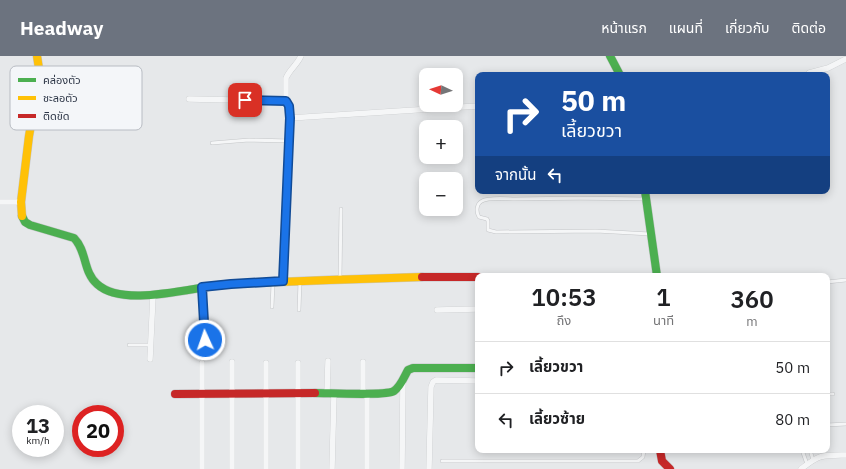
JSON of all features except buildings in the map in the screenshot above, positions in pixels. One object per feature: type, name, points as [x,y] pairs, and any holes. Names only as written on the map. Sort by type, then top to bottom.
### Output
[{"type":"street","points":[[37,56],[39,66]]},
{"type":"street","points":[[283,281],[290,118],[289,106],[286,101],[286,78],[301,56]]},
{"type":"street","points":[[610,56],[618,72]]},
{"type":"street","points":[[813,72],[828,68],[846,59]]},
{"type":"street","points":[[189,99],[286,101]]},
{"type":"street","points":[[290,118],[475,105]]},
{"type":"street","points":[[30,130],[21,202],[22,217],[25,222],[30,225],[74,238],[78,241],[81,246],[88,273],[96,285],[117,294],[153,296],[202,287],[283,281],[475,277]]},
{"type":"street","points":[[646,194],[657,273]]},
{"type":"street","points":[[0,202],[21,202]]},
{"type":"street","points":[[150,359],[153,296]]},
{"type":"street","points":[[437,310],[475,309]]},
{"type":"street","points":[[328,361],[332,469]]},
{"type":"street","points":[[232,362],[232,469]]},
{"type":"street","points":[[363,362],[367,469]]},
{"type":"street","points":[[202,363],[202,469]]},
{"type":"street","points":[[266,363],[266,469]]},
{"type":"street","points":[[298,363],[298,469]]},
{"type":"street","points":[[175,394],[365,394],[393,392],[400,386],[408,370],[413,368],[475,368]]},
{"type":"street","points":[[430,469],[431,387],[433,382],[436,380],[475,381]]},
{"type":"street","points":[[402,469],[403,381]]},
{"type":"street","points":[[661,453],[662,461],[665,466],[670,469]]},
{"type":"street","points":[[801,469],[821,455],[846,455]]},
{"type":"lane","points":[[212,143],[249,140],[289,141]]},
{"type":"lane","points":[[646,194],[482,200],[477,208],[477,214],[479,217],[487,218],[488,230],[496,232],[596,231],[652,234]]},
{"type":"lane","points":[[340,280],[342,209]]},
{"type":"lane","points":[[830,282],[846,280]]},
{"type":"lane","points":[[299,310],[300,281]]},
{"type":"lane","points":[[272,307],[273,282]]},
{"type":"lane","points":[[202,287],[205,340]]},
{"type":"lane","points":[[129,345],[150,345]]},
{"type":"lane","points":[[830,425],[846,424]]},
{"type":"lane","points":[[442,461],[638,461],[644,456],[644,453]]},
{"type":"lane","points":[[803,453],[807,464]]},
{"type":"lane","points":[[811,453],[813,460]]},
{"type":"traffic: fast","points":[[610,56],[618,72]]},
{"type":"traffic: fast","points":[[645,194],[657,273]]},
{"type":"traffic: fast","points":[[22,216],[25,222],[30,225],[74,238],[81,249],[89,274],[97,284],[109,291],[124,295],[142,296],[230,284]]},
{"type":"traffic: fast","points":[[315,393],[389,393],[396,389],[408,370],[413,368],[475,368]]},
{"type":"traffic: slow","points":[[37,56],[39,66]]},
{"type":"traffic: slow","points":[[22,216],[21,202],[30,130]]},
{"type":"traffic: slow","points":[[230,284],[422,277]]},
{"type":"traffic: jam","points":[[422,277],[475,277]]},
{"type":"traffic: jam","points":[[175,394],[315,393]]},
{"type":"traffic: jam","points":[[661,453],[662,461],[670,469]]},
{"type":"route","points":[[205,340],[202,287],[283,281],[290,118],[289,106],[286,101],[245,100]]}]
